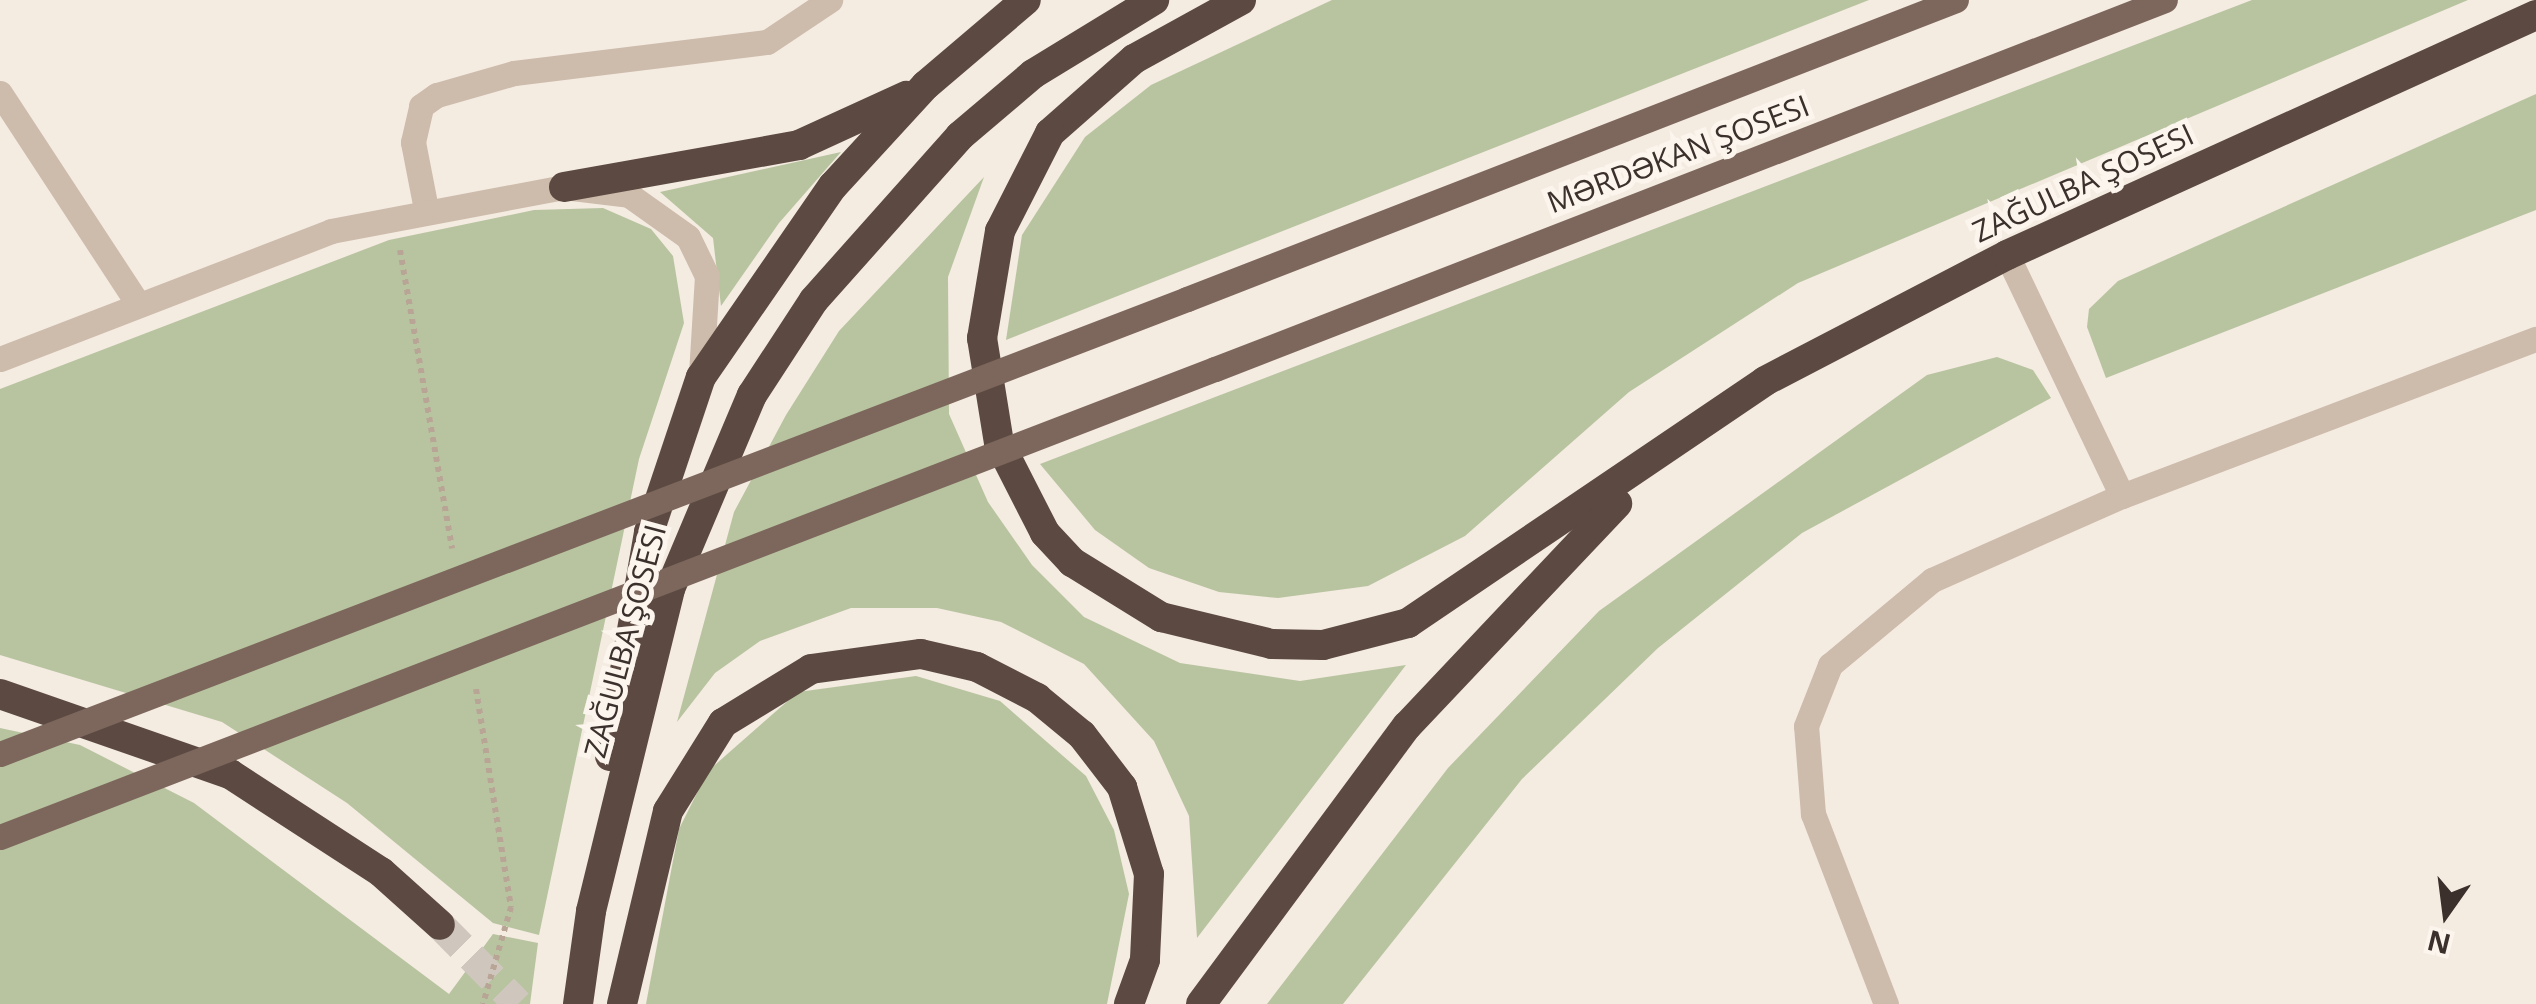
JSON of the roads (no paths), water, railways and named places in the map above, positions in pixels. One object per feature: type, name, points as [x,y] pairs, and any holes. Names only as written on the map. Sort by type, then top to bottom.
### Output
[{"type":"highway","points":[[591,911],[649,532],[701,377],[794,234],[926,85],[1026,0]]},
{"type":"highway","name":"ZAĞULBA ŞOSESI","points":[[578,1004],[591,911],[670,588],[752,395],[814,300],[960,136],[1034,74],[1154,0]]},
{"type":"highway","points":[[1241,0],[1134,59],[1083,99],[1032,160],[1000,231],[984,304],[989,411],[1025,505],[1072,562],[1162,617],[1214,636],[1289,644],[1370,637],[1457,598],[1676,446]]},
{"type":"highway","name":"ZAĞULBA ŞOSESI","points":[[1676,446],[1765,381],[2007,255],[2536,15]]},
{"type":"highway","points":[[564,187],[799,145],[926,85]]},
{"type":"highway","points":[[1201,1004],[1407,726],[1676,446]]},
{"type":"highway","points":[[622,1004],[668,811],[723,723],[810,669],[921,654],[976,667],[1037,698],[1082,735],[1122,787],[1149,874],[1145,960],[1130,1004]]},
{"type":"highway","points":[[0,694],[230,774],[381,872],[440,926]]},
{"type":"main road","name":"MƏRDƏKAN ŞOSESI","points":[[0,754],[1188,300],[1956,0]]},
{"type":"main road","name":"MƏRDƏKAN ŞOSESI","points":[[0,837],[2164,0]]},
{"type":"street","points":[[426,208],[413,142],[422,106],[437,95],[514,73],[767,42],[830,0]]},
{"type":"street","points":[[0,93],[137,302]]},
{"type":"street","points":[[0,359],[137,302],[331,231],[426,208],[564,187],[629,196],[688,237],[707,276],[701,377]]},
{"type":"street","points":[[2007,255],[2122,496]]},
{"type":"street","points":[[1886,1004],[1813,814],[1806,726],[1830,665],[1932,580],[2122,496],[2536,339]]},
{"type":"tunnel","points":[[440,925],[518,1004]]}]
